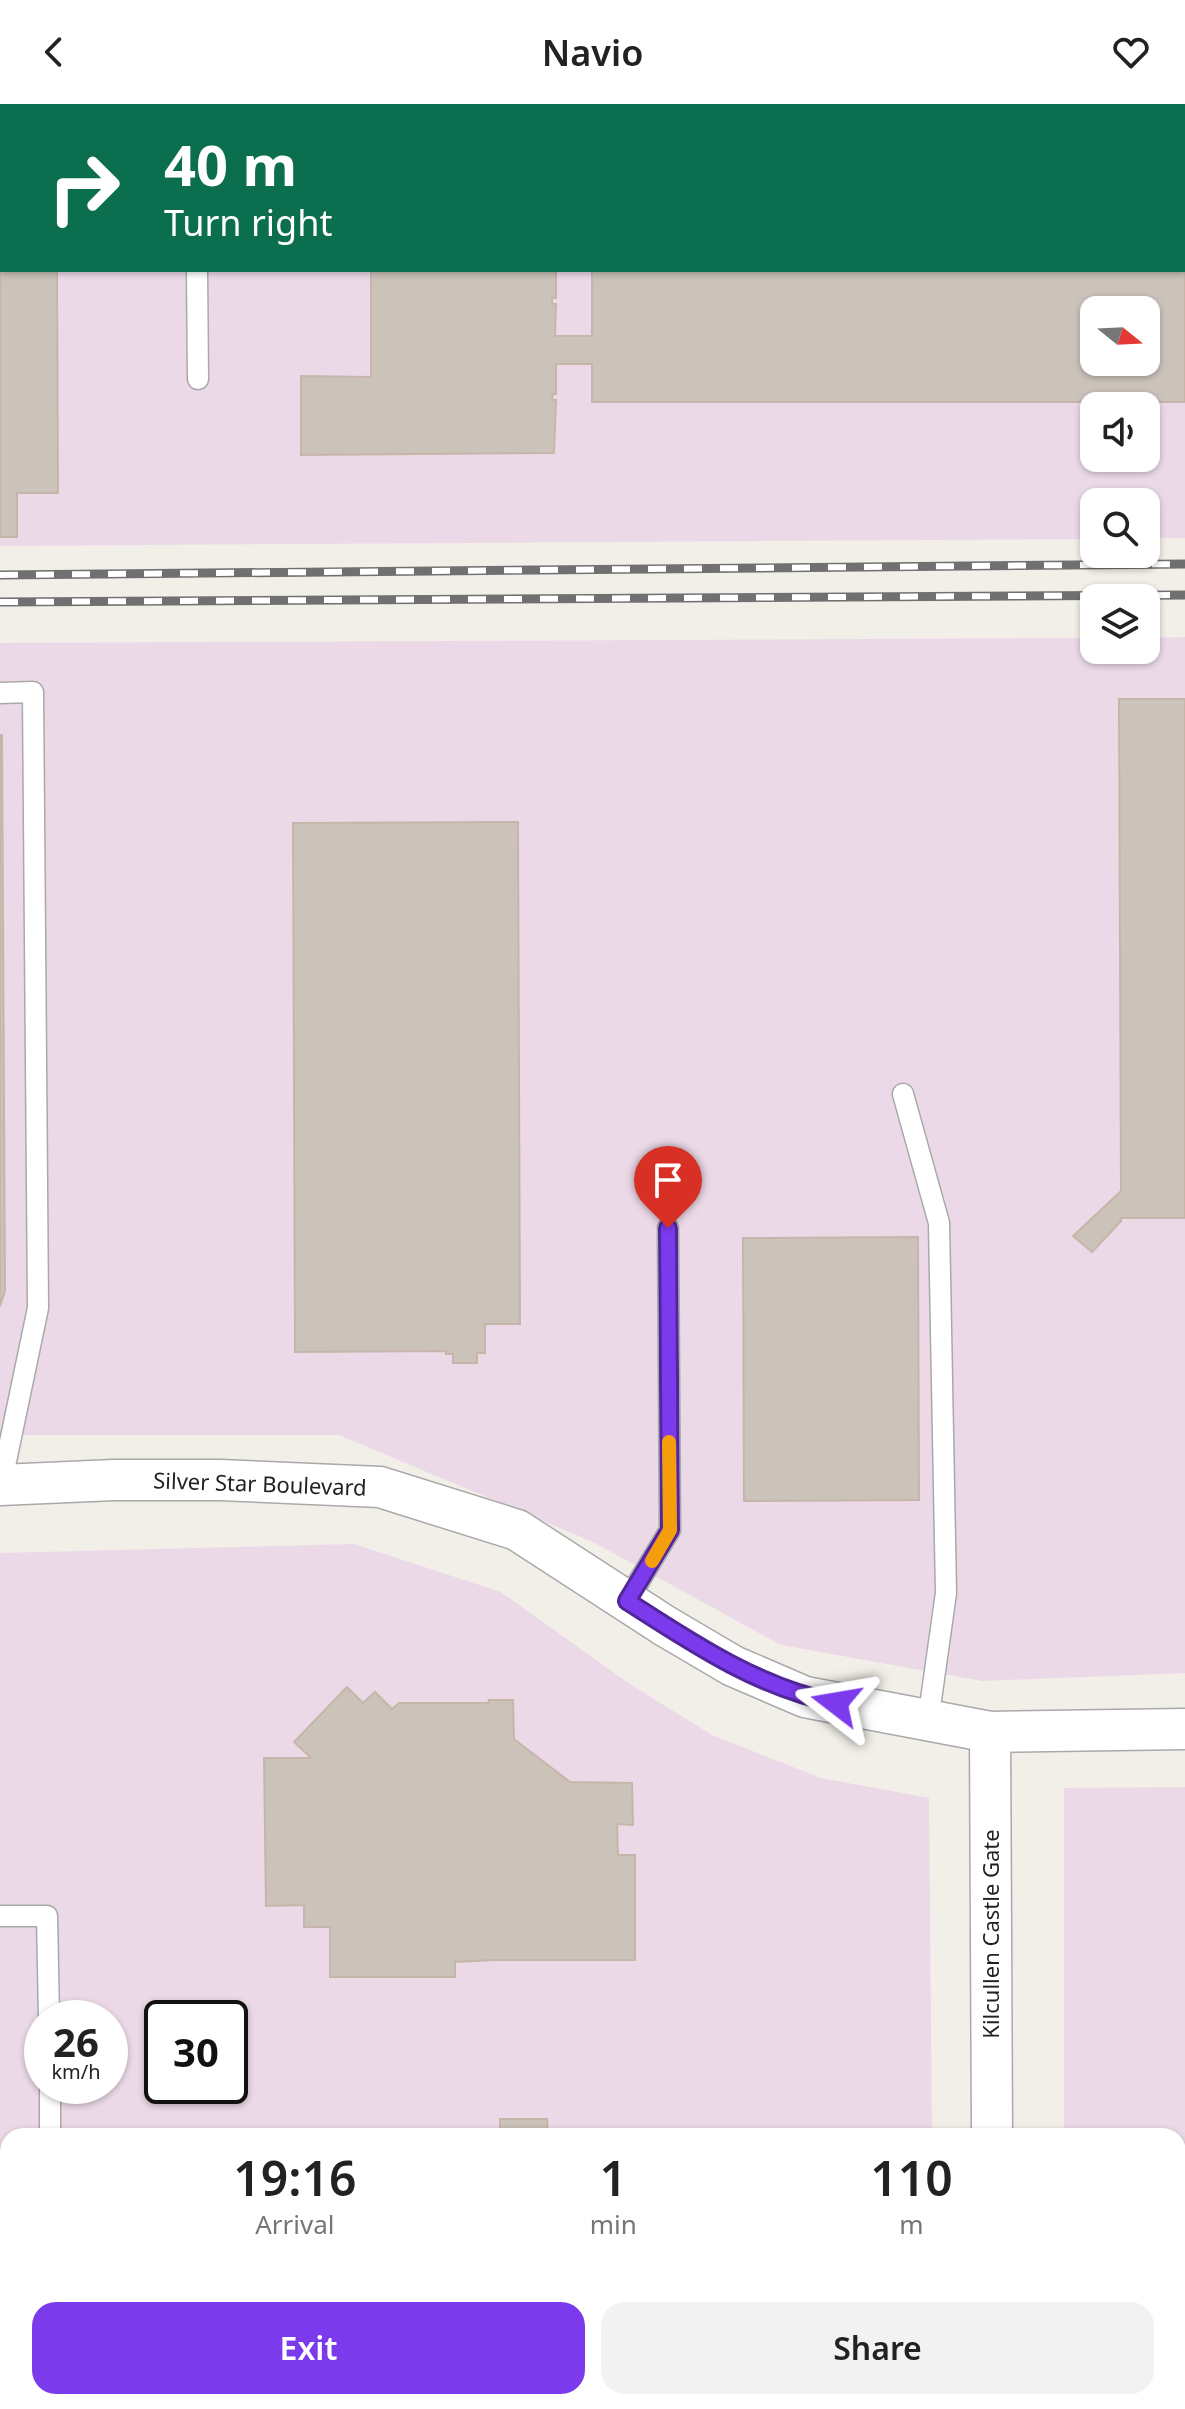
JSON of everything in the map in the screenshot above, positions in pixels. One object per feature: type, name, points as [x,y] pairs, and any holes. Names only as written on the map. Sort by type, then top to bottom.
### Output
[{"type":"street","name":"Silver Star Boulevard","points":[[1,1485],[114,1480],[220,1480],[380,1487],[517,1530],[733,1666],[805,1697],[990,1732],[1185,1729]]},
{"type":"street","name":"Kilcullen Castle Gate","points":[[990,1732],[992,2128]]},
{"type":"lane","points":[[197,272],[198,379]]},
{"type":"lane","points":[[0,693],[33,692],[38,1292],[38,1308],[1,1485]]},
{"type":"lane","points":[[903,1094],[939,1223],[946,1593],[928,1721]]},
{"type":"lane","points":[[627,1601],[670,1530],[668,1228]]},
{"type":"lane","points":[[0,1916],[47,1916],[49,2000]]},
{"type":"lane","points":[[50,2104],[50,2128]]},
{"type":"shaded area","points":[[0,272],[1185,272],[1185,538],[1160,538],[1160,488],[1080,488],[1080,539],[0,546]]},
{"type":"shaded area","points":[[1185,637],[1185,1673],[982,1681],[781,1645],[593,1542],[339,1435],[0,1435],[0,643],[1080,638],[1080,664],[1160,664],[1160,638]]},
{"type":"shaded area","points":[[354,1544],[501,1592],[627,1682],[712,1735],[821,1778],[929,1798],[932,2128],[0,2128],[0,1553]]},
{"type":"shaded area","points":[[1185,1787],[1185,2128],[1064,2128],[1064,1788]]},
{"type":"building","points":[[0,272],[57,272],[58,493],[17,493],[17,537],[0,537]]},
{"type":"building","points":[[371,272],[556,272],[556,298],[552,298],[552,304],[556,304],[555,336],[592,336],[592,272],[1185,272],[1185,402],[1160,402],[1160,392],[1080,392],[1080,402],[592,402],[592,364],[556,364],[556,394],[553,394],[552,400],[556,400],[554,453],[301,455],[301,376],[371,377]]},
{"type":"building","points":[[1119,699],[1185,699],[1185,1218],[1121,1218],[1092,1252],[1073,1236],[1121,1191]]},
{"type":"building","points":[[0,735],[5,1291],[0,1306]]},
{"type":"building","points":[[518,822],[520,1324],[485,1324],[485,1353],[477,1353],[477,1363],[453,1363],[453,1354],[446,1354],[446,1351],[295,1352],[293,823]]},
{"type":"building","points":[[918,1237],[919,1500],[744,1501],[743,1238]]},
{"type":"building","points":[[347,1687],[363,1703],[375,1692],[392,1709],[399,1703],[513,1700],[514,1739],[570,1782],[632,1783],[633,1825],[617,1824],[618,1855],[635,1855],[635,1960],[455,1962],[455,1977],[330,1977],[330,1927],[304,1927],[304,1905],[266,1906],[264,1758],[311,1758],[294,1742]]},
{"type":"building","points":[[500,2119],[547,2119],[548,2128],[500,2128]]},
{"type":"railway","points":[[0,575],[1185,564]]},
{"type":"railway","points":[[0,602],[1185,595]]},
{"type":"slow traffic","points":[[652,1561],[670,1530],[669,1442]]},
{"type":"route","points":[[668,1228],[670,1530],[627,1601],[733,1666],[805,1697],[836,1703]]}]
